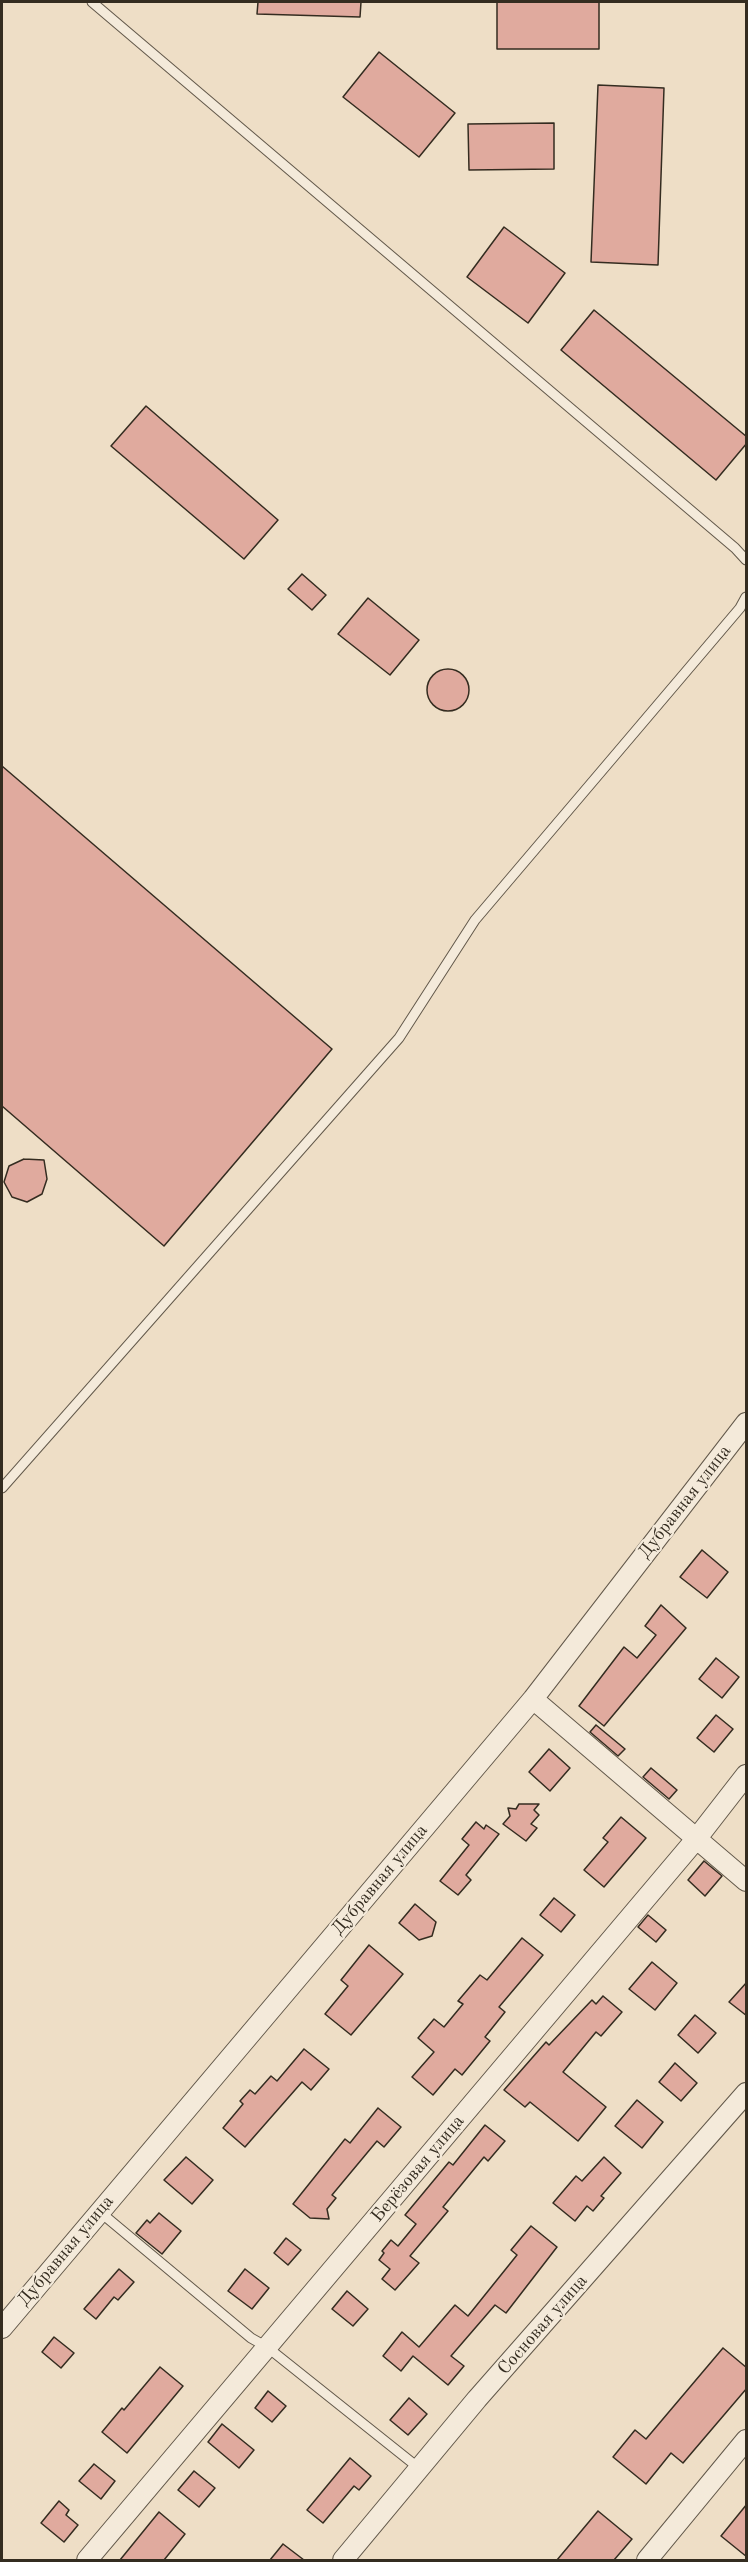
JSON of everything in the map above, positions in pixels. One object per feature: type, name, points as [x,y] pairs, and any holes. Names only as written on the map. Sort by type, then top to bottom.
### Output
[{"type":"street","name":"Дубравная улица","points":[[2,2328],[533,1699],[747,1423]]},
{"type":"street","points":[[533,1699],[747,1881]]},
{"type":"street","name":"Берёзовая улица","points":[[87,2560],[697,1838],[747,1775]]},
{"type":"street","name":"Сосновая улица","points":[[343,2560],[477,2399],[747,2092]]},
{"type":"street","points":[[647,2560],[747,2440]]},
{"type":"lane","points":[[92,2],[747,560]]},
{"type":"lane","points":[[2,1488],[399,1038],[475,920],[747,597]]},
{"type":"lane","points":[[99,2212],[251,2338],[267,2347],[420,2469]]},
{"type":"building","points":[[258,2],[361,2],[360,17],[257,14]]},
{"type":"building","points":[[497,2],[599,2],[599,49],[497,49]]},
{"type":"building","points":[[379,52],[455,113],[419,157],[343,97]]},
{"type":"building","points":[[598,85],[664,88],[658,265],[591,262]]},
{"type":"building","points":[[554,123],[554,169],[469,170],[468,124]]},
{"type":"building","points":[[504,227],[565,273],[528,323],[467,277]]},
{"type":"building","points":[[594,310],[747,437],[747,443],[716,480],[561,350]]},
{"type":"building","points":[[146,406],[278,520],[244,559],[111,446]]},
{"type":"building","points":[[302,574],[326,595],[312,610],[288,589]]},
{"type":"building","points":[[368,598],[419,640],[390,675],[338,634]]},
{"type":"building","points":[[448,669],[456,670],[463,675],[468,682],[468,698],[463,705],[456,710],[448,711],[440,710],[433,705],[428,698],[427,690],[428,682],[433,675],[440,670]]},
{"type":"building","points":[[2,766],[332,1049],[164,1246],[2,1106]]},
{"type":"building","points":[[24,1159],[44,1160],[47,1179],[42,1194],[27,1202],[12,1197],[4,1182],[9,1166]]},
{"type":"building","points":[[702,1550],[728,1572],[707,1598],[680,1577]]},
{"type":"building","points":[[661,1605],[686,1628],[604,1726],[579,1706],[624,1647],[637,1658],[656,1635],[645,1626]]},
{"type":"building","points":[[716,1658],[739,1677],[722,1698],[699,1679]]},
{"type":"building","points":[[716,1715],[733,1729],[714,1752],[697,1738]]},
{"type":"building","points":[[596,1725],[625,1749],[618,1756],[590,1732]]},
{"type":"building","points":[[549,1749],[570,1768],[550,1791],[529,1772]]},
{"type":"building","points":[[651,1768],[677,1790],[669,1799],[643,1777]]},
{"type":"building","points":[[519,1804],[539,1804],[534,1810],[539,1815],[531,1824],[537,1828],[526,1841],[503,1824],[510,1816],[508,1808],[516,1809]]},
{"type":"building","points":[[621,1817],[646,1838],[604,1887],[584,1870],[608,1842],[603,1838]]},
{"type":"building","points":[[476,1822],[484,1829],[486,1825],[499,1834],[466,1875],[471,1880],[458,1895],[440,1881],[469,1845],[462,1839]]},
{"type":"building","points":[[704,1861],[722,1876],[705,1896],[688,1880]]},
{"type":"building","points":[[554,1898],[575,1915],[561,1932],[540,1915]]},
{"type":"building","points":[[415,1904],[436,1922],[432,1936],[419,1940],[399,1923]]},
{"type":"building","points":[[648,1915],[666,1930],[656,1942],[638,1927]]},
{"type":"building","points":[[522,1938],[543,1955],[499,2007],[505,2012],[485,2037],[490,2041],[462,2075],[455,2069],[433,2095],[412,2077],[434,2052],[418,2038],[434,2019],[444,2027],[463,2004],[458,2001],[480,1975],[487,1980]]},
{"type":"building","points":[[369,1945],[403,1974],[351,2035],[325,2014],[348,1986],[341,1980]]},
{"type":"building","points":[[652,1962],[677,1983],[655,2010],[629,1989]]},
{"type":"building","points":[[747,1982],[747,2016],[729,2002]]},
{"type":"building","points":[[603,1996],[622,2012],[601,2036],[596,2032],[563,2072],[606,2107],[578,2141],[530,2102],[525,2107],[504,2090],[546,2042],[549,2045],[592,2000],[596,2004]]},
{"type":"building","points":[[695,2015],[716,2033],[698,2053],[678,2035]]},
{"type":"building","points":[[304,2049],[329,2069],[311,2090],[302,2082],[245,2147],[223,2128],[243,2104],[240,2101],[250,2090],[255,2094],[271,2076],[277,2081]]},
{"type":"building","points":[[675,2063],[697,2083],[681,2101],[659,2082]]},
{"type":"building","points":[[637,2100],[663,2122],[642,2148],[615,2126]]},
{"type":"building","points":[[378,2108],[401,2127],[384,2147],[377,2141],[332,2195],[336,2198],[327,2209],[329,2219],[310,2218],[293,2204],[345,2139],[350,2143]]},
{"type":"building","points":[[485,2125],[505,2141],[488,2161],[484,2157],[443,2207],[448,2211],[410,2256],[419,2263],[395,2290],[382,2279],[390,2269],[379,2260],[384,2253],[382,2251],[391,2240],[398,2246],[416,2224],[405,2215],[449,2162],[453,2165]]},
{"type":"building","points":[[186,2157],[213,2180],[192,2204],[164,2180]]},
{"type":"building","points":[[604,2157],[621,2173],[601,2196],[604,2198],[593,2211],[587,2206],[575,2221],[553,2203],[576,2176],[582,2181]]},
{"type":"building","points":[[159,2213],[181,2231],[162,2254],[136,2233],[147,2220],[150,2223]]},
{"type":"building","points":[[531,2226],[557,2247],[506,2313],[495,2305],[451,2356],[464,2366],[448,2385],[413,2356],[401,2371],[383,2356],[402,2332],[419,2347],[455,2305],[468,2316],[517,2255],[511,2250]]},
{"type":"building","points":[[286,2238],[301,2250],[288,2265],[274,2253]]},
{"type":"building","points":[[119,2269],[134,2282],[118,2300],[114,2297],[96,2319],[84,2309]]},
{"type":"building","points":[[245,2269],[269,2288],[252,2309],[228,2291]]},
{"type":"building","points":[[347,2291],[368,2309],[353,2326],[332,2309]]},
{"type":"building","points":[[54,2337],[74,2353],[61,2368],[42,2352]]},
{"type":"building","points":[[723,2348],[747,2368],[747,2388],[683,2463],[671,2453],[646,2484],[613,2457],[635,2430],[646,2439]]},
{"type":"building","points":[[160,2367],[183,2386],[127,2453],[102,2432]]},
{"type":"building","points":[[268,2391],[286,2406],[272,2422],[255,2408]]},
{"type":"building","points":[[409,2398],[427,2414],[408,2435],[390,2420]]},
{"type":"building","points":[[222,2424],[254,2450],[239,2468],[208,2442]]},
{"type":"building","points":[[350,2458],[371,2476],[359,2490],[354,2486],[323,2523],[307,2510]]},
{"type":"building","points":[[94,2464],[115,2481],[101,2499],[79,2481]]},
{"type":"building","points":[[194,2471],[215,2488],[199,2507],[178,2490]]},
{"type":"building","points":[[59,2501],[69,2510],[66,2515],[78,2525],[64,2542],[41,2523]]},
{"type":"building","points":[[747,2504],[747,2557],[721,2536]]},
{"type":"building","points":[[598,2511],[632,2539],[614,2560],[557,2560]]},
{"type":"building","points":[[159,2512],[185,2534],[164,2560],[120,2560]]},
{"type":"building","points":[[283,2544],[304,2560],[270,2560]]}]
